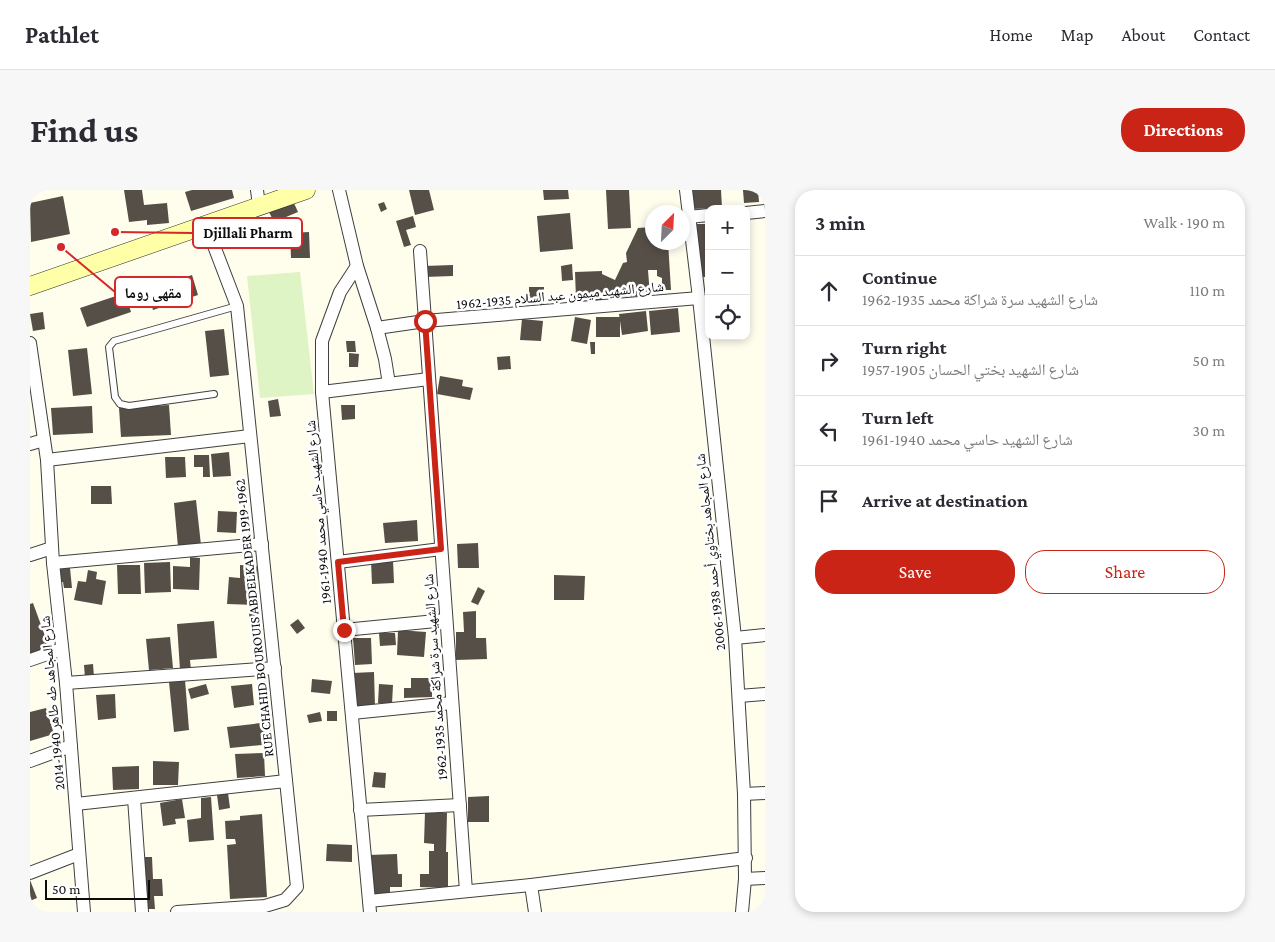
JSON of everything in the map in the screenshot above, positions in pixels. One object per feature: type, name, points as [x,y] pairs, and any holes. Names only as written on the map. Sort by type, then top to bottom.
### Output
[{"type":"main road","points":[[30,286],[206,225],[258,198],[306,190]]},
{"type":"street","points":[[339,190],[357,266],[385,359],[389,384]]},
{"type":"street","name":"شارع المجاهد بختاوي أحمد 1938-2006","points":[[686,190],[687,205]]},
{"type":"street","points":[[750,213],[765,211]]},
{"type":"street","points":[[690,217],[705,215]]},
{"type":"street","name":"RUE CHAHID BOUROUIS ABDELKADER 1919-1962","points":[[177,912],[266,909],[285,900],[298,886],[237,306],[206,225]]},
{"type":"street","name":"شارع المجاهد بختاوي أحمد 1938-2006","points":[[690,232],[699,298],[735,638],[746,858],[746,879],[742,912]]},
{"type":"street","name":"شارع الشهيد سرة شراكة محمد 1935-1962","points":[[420,251],[466,891]]},
{"type":"street","name":"شارع الشهيد حاسي محمد 1940-1961","points":[[357,266],[340,292],[322,341],[322,392],[370,906]]},
{"type":"street","name":"شارع الشهيد ميمون عبد السلام 1935-1962","points":[[377,328],[425,321],[699,298]]},
{"type":"street","name":"شارع المجاهد طه طاهر 1940-2014","points":[[30,343],[47,460],[53,563],[66,683],[84,912]]},
{"type":"street","points":[[322,392],[429,379]]},
{"type":"street","points":[[47,460],[250,436]]},
{"type":"street","points":[[30,444],[44,440]]},
{"type":"street","points":[[53,563],[262,544]]},
{"type":"street","points":[[30,555],[52,548]]},
{"type":"street","points":[[338,562],[441,549]]},
{"type":"street","points":[[344,630],[446,620]]},
{"type":"street","points":[[735,638],[765,636]]},
{"type":"street","points":[[30,660],[62,649]]},
{"type":"street","points":[[66,683],[275,668]]},
{"type":"street","points":[[739,696],[765,694]]},
{"type":"street","points":[[352,713],[452,703]]},
{"type":"street","points":[[30,761],[71,746]]},
{"type":"street","points":[[76,804],[286,781]]},
{"type":"street","points":[[744,794],[765,793]]},
{"type":"street","points":[[134,798],[142,912]]},
{"type":"street","points":[[360,810],[460,805]]},
{"type":"street","points":[[30,873],[79,854]]},
{"type":"street","points":[[370,906],[466,891],[531,885],[746,858]]},
{"type":"street","points":[[746,879],[765,878]]},
{"type":"street","points":[[531,885],[535,912]]},
{"type":"lane","points":[[214,394],[129,406],[120,404],[115,397],[109,347],[114,341],[237,306]]},
{"type":"green space","points":[[300,272],[314,394],[260,398],[247,276]]},
{"type":"building","points":[[124,190],[142,190],[144,205],[167,203],[169,223],[147,225],[147,220],[129,222]]},
{"type":"building","points":[[192,190],[232,190],[234,198],[191,211],[185,192]]},
{"type":"building","points":[[409,190],[429,190],[434,210],[415,215]]},
{"type":"building","points":[[543,190],[568,190],[569,199],[544,200]]},
{"type":"building","points":[[606,190],[629,190],[631,228],[608,229]]},
{"type":"building","points":[[690,190],[721,190],[722,205],[705,205],[705,209],[691,209]]},
{"type":"building","points":[[743,190],[758,190],[759,202],[744,203]]},
{"type":"building","points":[[63,196],[70,234],[31,242],[30,203]]},
{"type":"building","points":[[293,201],[298,212],[274,222],[269,212]]},
{"type":"building","points":[[384,202],[387,209],[381,212],[378,204]]},
{"type":"building","points":[[570,213],[573,249],[540,252],[537,216]]},
{"type":"building","points":[[413,216],[416,227],[406,230],[411,245],[404,247],[396,221]]},
{"type":"building","points":[[695,224],[705,224],[705,277],[698,277]]},
{"type":"building","points":[[638,228],[645,228],[645,250],[668,250],[671,290],[662,290],[662,278],[657,276],[657,270],[648,270],[650,296],[599,297],[604,300],[580,301],[576,299],[575,272],[602,271],[602,274],[615,280],[623,263],[627,262],[626,253]]},
{"type":"building","points":[[309,232],[310,258],[291,258],[290,233]]},
{"type":"building","points":[[572,264],[573,280],[562,281],[561,266]]},
{"type":"building","points":[[453,265],[453,276],[424,277],[424,266]]},
{"type":"building","points":[[192,275],[198,295],[153,310],[147,290]]},
{"type":"building","points":[[529,287],[544,287],[544,306],[529,306]]},
{"type":"building","points":[[125,293],[131,312],[87,327],[80,308]]},
{"type":"building","points":[[678,308],[680,332],[651,335],[649,311]]},
{"type":"building","points":[[646,311],[648,331],[622,335],[619,314]]},
{"type":"building","points":[[43,312],[45,329],[33,331],[30,314]]},
{"type":"building","points":[[575,317],[591,320],[587,344],[571,341]]},
{"type":"building","points":[[596,317],[620,317],[620,337],[596,337]]},
{"type":"building","points":[[522,319],[543,321],[541,341],[520,340]]},
{"type":"building","points":[[224,329],[229,375],[210,377],[205,331]]},
{"type":"building","points":[[346,341],[355,341],[356,352],[347,352]]},
{"type":"building","points":[[590,342],[595,342],[595,354],[591,354]]},
{"type":"building","points":[[87,348],[92,394],[73,396],[68,350]]},
{"type":"building","points":[[349,353],[359,354],[358,367],[349,367]]},
{"type":"building","points":[[510,356],[511,369],[498,370],[497,357]]},
{"type":"building","points":[[440,376],[463,380],[462,386],[473,388],[470,400],[437,394]]},
{"type":"building","points":[[278,399],[281,416],[270,417],[268,401]]},
{"type":"building","points":[[169,405],[171,435],[121,437],[119,408]]},
{"type":"building","points":[[341,405],[355,405],[355,419],[342,420]]},
{"type":"building","points":[[92,406],[93,433],[53,435],[51,408]]},
{"type":"building","points":[[229,452],[231,476],[213,477],[211,454]]},
{"type":"building","points":[[194,455],[209,455],[210,477],[203,477],[203,467],[194,467]]},
{"type":"building","points":[[165,457],[185,457],[186,477],[166,478]]},
{"type":"building","points":[[91,486],[111,486],[112,504],[91,504]]},
{"type":"building","points":[[196,500],[201,545],[178,547],[174,503]]},
{"type":"building","points":[[218,511],[237,512],[236,533],[217,532]]},
{"type":"building","points":[[417,520],[418,541],[385,543],[383,523]]},
{"type":"building","points":[[478,543],[479,568],[458,568],[457,544]]},
{"type":"building","points":[[190,557],[200,558],[199,590],[173,589],[173,566],[190,567]]},
{"type":"building","points":[[393,560],[394,583],[372,584],[371,561]]},
{"type":"building","points":[[170,562],[171,592],[145,593],[144,563]]},
{"type":"building","points":[[117,565],[140,565],[141,594],[118,594]]},
{"type":"building","points":[[240,565],[258,566],[256,605],[227,604],[229,577],[240,578]]},
{"type":"building","points":[[70,568],[72,588],[64,588],[63,582],[55,583],[53,569]]},
{"type":"building","points":[[88,570],[97,572],[96,579],[106,581],[102,605],[74,600],[78,581],[86,582]]},
{"type":"building","points":[[554,575],[585,576],[584,600],[554,600]]},
{"type":"building","points":[[478,587],[485,591],[478,605],[471,602]]},
{"type":"building","points":[[33,603],[49,647],[30,654],[30,604]]},
{"type":"building","points":[[476,611],[476,638],[486,638],[487,659],[456,660],[456,632],[464,632],[463,612]]},
{"type":"building","points":[[259,612],[261,632],[251,633],[249,613]]},
{"type":"building","points":[[298,619],[305,628],[297,634],[290,625]]},
{"type":"building","points":[[214,621],[217,658],[190,660],[191,670],[180,670],[177,624]]},
{"type":"building","points":[[398,630],[426,632],[424,657],[397,655]]},
{"type":"building","points":[[379,633],[395,633],[396,645],[380,646]]},
{"type":"building","points":[[170,637],[173,668],[149,670],[146,639]]},
{"type":"building","points":[[353,638],[371,638],[372,664],[355,665]]},
{"type":"building","points":[[93,664],[94,677],[85,678],[84,665]]},
{"type":"building","points":[[374,672],[375,707],[353,707],[352,673]]},
{"type":"building","points":[[411,678],[432,678],[432,697],[404,698],[404,688],[411,688]]},
{"type":"building","points":[[312,679],[332,681],[330,694],[311,692]]},
{"type":"building","points":[[185,680],[189,730],[174,732],[169,682]]},
{"type":"building","points":[[206,684],[209,694],[191,699],[188,689]]},
{"type":"building","points":[[252,684],[254,705],[234,708],[231,686]]},
{"type":"building","points":[[379,684],[393,685],[392,704],[378,703]]},
{"type":"building","points":[[115,694],[116,718],[98,720],[96,695]]},
{"type":"building","points":[[46,708],[54,734],[30,741],[30,712]]},
{"type":"building","points":[[327,711],[337,711],[337,721],[327,721]]},
{"type":"building","points":[[320,712],[322,721],[309,723],[307,715]]},
{"type":"building","points":[[270,722],[272,744],[230,748],[227,727]]},
{"type":"building","points":[[264,753],[265,776],[237,778],[235,754]]},
{"type":"building","points":[[153,761],[179,762],[178,785],[153,785]]},
{"type":"building","points":[[139,766],[139,789],[113,790],[112,767]]},
{"type":"building","points":[[374,772],[386,773],[385,788],[372,787]]},
{"type":"building","points":[[228,793],[230,808],[219,810],[217,795]]},
{"type":"building","points":[[489,796],[489,822],[468,822],[468,797]]},
{"type":"building","points":[[211,797],[214,840],[189,842],[187,820],[201,818],[201,798]]},
{"type":"building","points":[[182,799],[185,818],[175,819],[176,824],[163,826],[160,803]]},
{"type":"building","points":[[425,812],[447,813],[446,852],[448,852],[448,888],[420,887],[420,874],[429,874],[429,851],[434,851],[434,844],[424,843]]},
{"type":"building","points":[[262,814],[267,897],[230,899],[227,845],[236,844],[235,839],[226,839],[225,821],[240,820],[240,816]]},
{"type":"building","points":[[327,844],[352,845],[352,862],[326,861]]},
{"type":"building","points":[[397,854],[398,874],[402,874],[402,887],[390,887],[390,895],[371,896],[368,855]]},
{"type":"building","points":[[141,857],[152,857],[153,879],[162,879],[163,896],[154,896],[155,909],[143,909]]},
{"type":"building","points":[[30,880],[37,898],[30,901]]},
{"type":"place","name":"Djillali Pharm","points":[[115,232]]},
{"type":"place","name":"مقهى روما","points":[[61,247]]},
{"type":"route","points":[[344,630],[338,562],[441,549],[425,321]]}]
